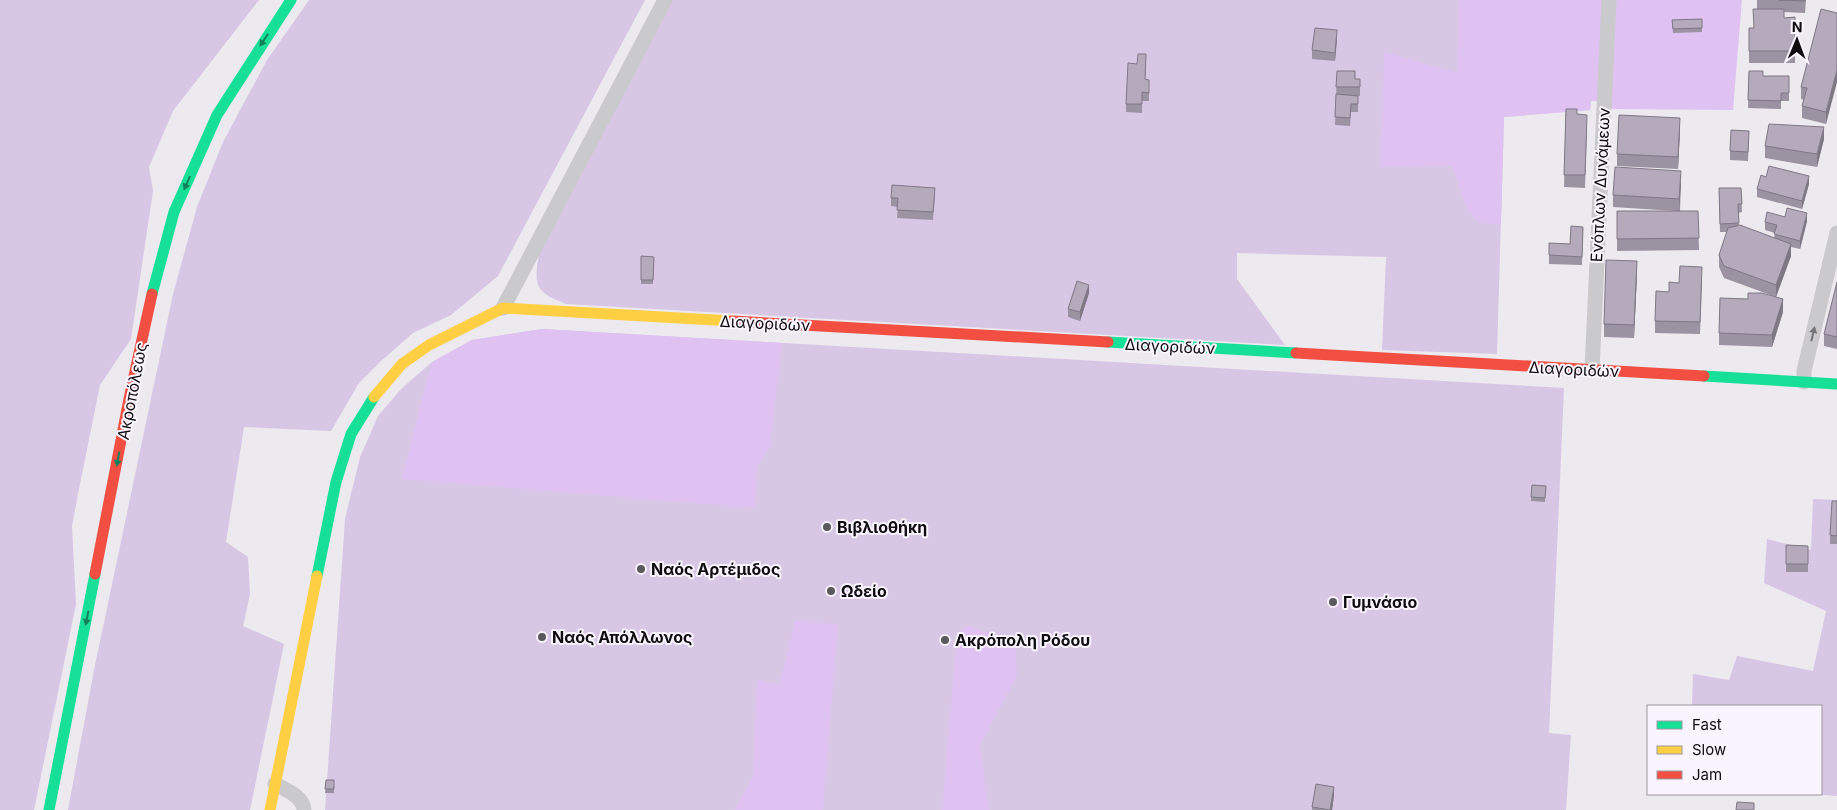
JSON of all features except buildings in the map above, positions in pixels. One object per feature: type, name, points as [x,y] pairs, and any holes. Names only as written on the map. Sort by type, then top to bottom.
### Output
[{"type":"street","name":"Ακροπόλεως","points":[[49,810],[129,399],[152,293],[174,212],[217,115],[256,51],[291,0]]},
{"type":"street","points":[[270,810],[336,482],[351,434],[371,401],[402,364],[429,345],[503,308],[665,0]]},
{"type":"street","name":"Ενόπλων Δυνάμεων","points":[[1592,370],[1609,0]]},
{"type":"street","points":[[1804,382],[1804,370],[1837,233]]},
{"type":"street","name":"Διαγοριδών","points":[[503,308],[1837,384]]},
{"type":"street","points":[[275,784],[297,797],[304,805],[304,810]]},
{"type":"shaded area","points":[[0,0],[259,0],[173,111],[149,167],[153,191],[131,339],[100,385],[72,526],[76,604],[34,810],[0,810]]},
{"type":"shaded area","points":[[309,0],[645,0],[498,276],[451,315],[413,333],[381,361],[359,383],[331,431],[244,427],[226,542],[248,557],[250,594],[243,626],[284,644],[250,810],[68,810],[94,670],[173,294],[197,207],[223,142],[267,60]]},
{"type":"shaded area","points":[[669,0],[1602,0],[1598,101],[1591,101],[1590,110],[1504,117],[1497,354],[1382,350],[1386,257],[1237,253],[1237,279],[1285,345],[566,304],[555,300],[542,291],[539,286],[537,273],[539,253]]},
{"type":"shaded area","points":[[1459,0],[1602,0],[1598,101],[1591,101],[1590,110],[1504,117],[1501,224],[1479,223],[1466,208],[1452,166],[1381,167],[1384,52],[1457,73]]},
{"type":"shaded area","points":[[1614,0],[1742,0],[1733,110],[1610,109]]},
{"type":"shaded area","name":"Ακρόπολη Ρόδου","points":[[542,329],[1564,388],[1549,733],[1571,735],[1566,810],[325,810],[345,519],[360,457],[378,416],[401,389],[432,362],[472,340]]},
{"type":"shaded area","points":[[542,329],[782,343],[770,447],[757,466],[755,508],[402,479],[432,362],[472,340]]},
{"type":"shaded area","points":[[1813,499],[1837,500],[1837,796],[1822,795],[1822,705],[1692,705],[1693,674],[1729,680],[1737,656],[1813,671],[1826,611],[1764,583],[1767,539],[1811,550]]},
{"type":"shaded area","points":[[794,621],[838,624],[823,810],[735,810],[753,777],[757,680],[779,685],[789,649]]},
{"type":"shaded area","points":[[969,626],[1015,643],[1017,675],[980,746],[989,810],[942,810],[957,633]]},
{"type":"traffic: fast","points":[[152,294],[174,212],[217,115],[291,0]]},
{"type":"traffic: fast","points":[[1108,342],[1296,353]]},
{"type":"traffic: fast","points":[[1704,376],[1837,384]]},
{"type":"traffic: fast","points":[[317,576],[336,482],[351,434],[374,397]]},
{"type":"traffic: fast","points":[[49,810],[95,574]]},
{"type":"traffic: slow","points":[[374,397],[402,364],[429,345],[503,308],[732,321]]},
{"type":"traffic: slow","points":[[270,810],[317,576]]},
{"type":"traffic: jam","points":[[95,574],[129,399],[152,294]]},
{"type":"traffic: jam","points":[[732,321],[1108,342]]},
{"type":"traffic: jam","points":[[1296,353],[1704,376]]},
{"type":"place","name":"Βιβλιοθήκη","points":[[827,527]]},
{"type":"place","name":"Ναός Αρτέμιδος","points":[[641,569]]},
{"type":"place","name":"Ωδείο","points":[[831,591]]},
{"type":"place","name":"Γυμνάσιο","points":[[1333,602]]},
{"type":"place","name":"Ναός Απόλλωνος","points":[[542,637]]},
{"type":"place","name":"Ακρόπολη Ρόδου","points":[[945,640]]}]
